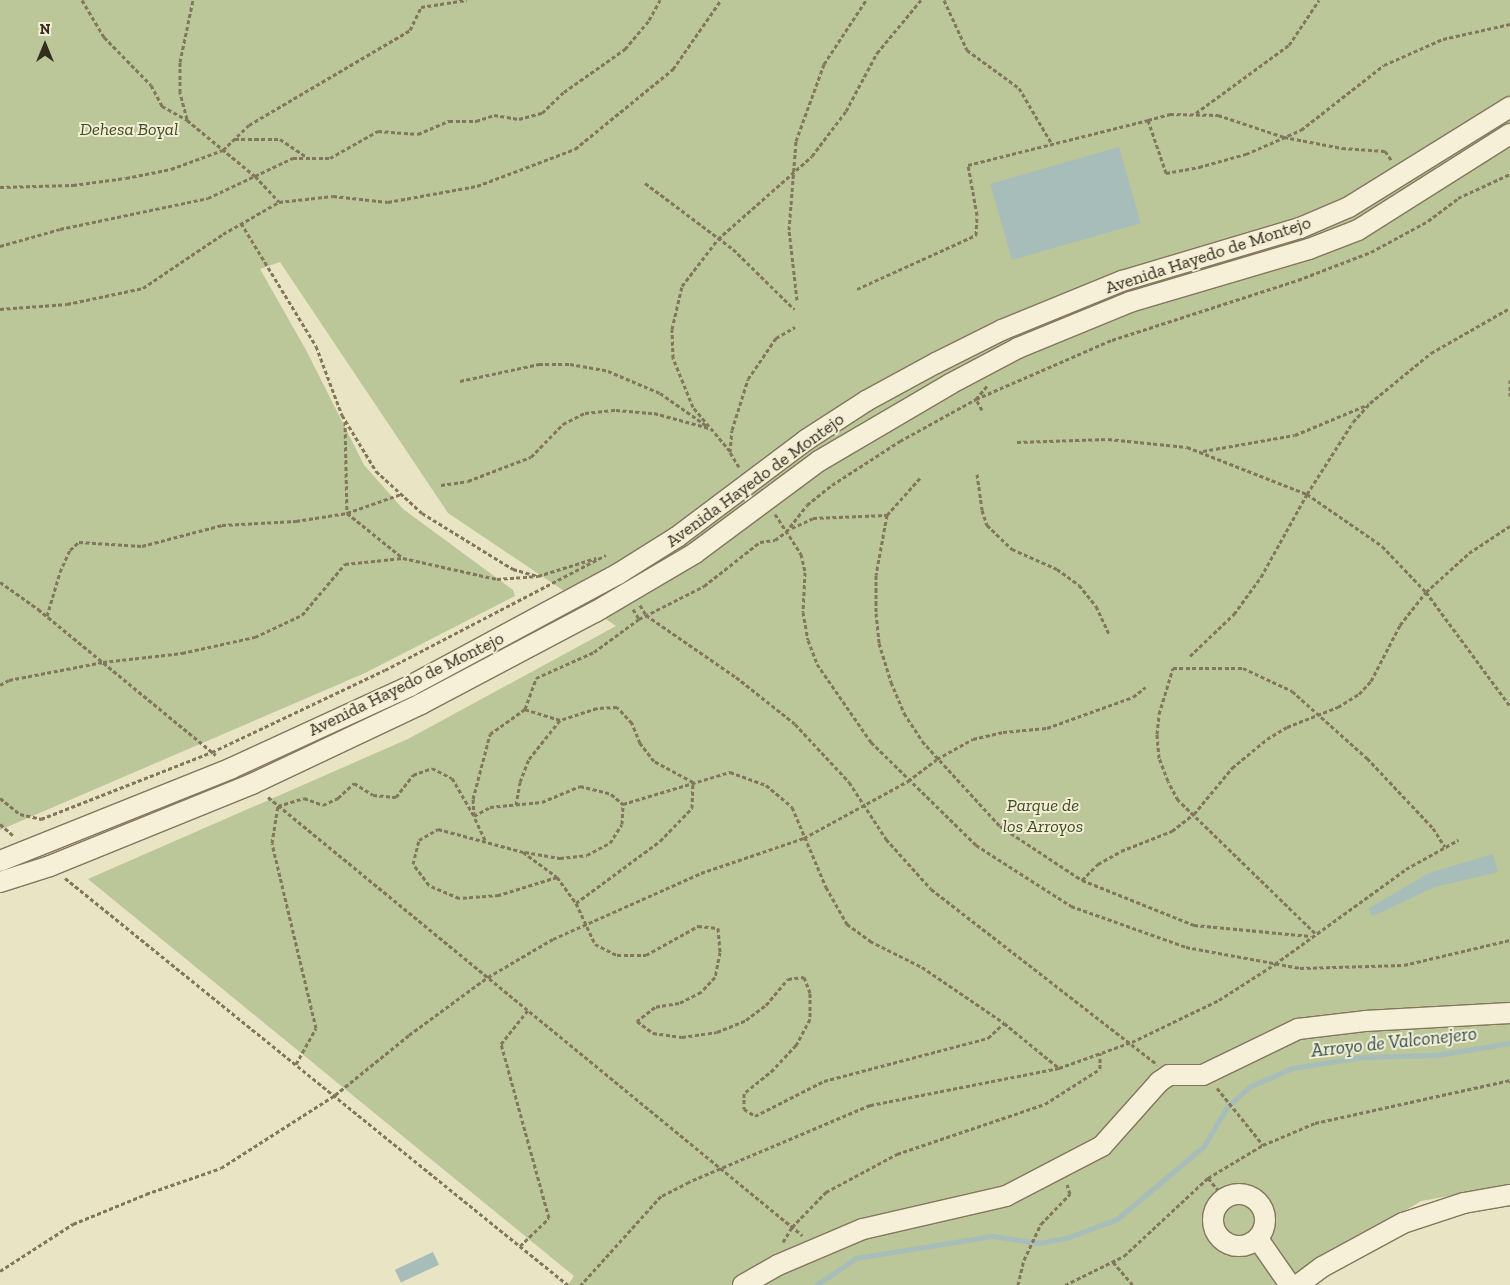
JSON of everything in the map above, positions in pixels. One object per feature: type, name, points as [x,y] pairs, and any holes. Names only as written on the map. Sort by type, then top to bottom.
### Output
[{"type":"street","name":"Avenida Hayedo de Montejo","points":[[1,872],[32,851],[232,768],[410,686],[587,592],[677,537],[806,440],[866,401],[1002,330],[1122,281],[1300,228],[1349,207],[1403,176],[1510,107]]},
{"type":"street","points":[[1,872],[50,866],[252,784],[421,704],[594,612],[694,552],[819,460],[880,422],[1018,348],[1130,302],[1309,249],[1358,230],[1510,134]]},
{"type":"street","points":[[743,1285],[817,1248],[863,1229],[1006,1196],[1064,1168],[1102,1146],[1159,1082],[1169,1075],[1204,1075],[1298,1029],[1365,1021],[1510,1013]]},
{"type":"street","points":[[1241,1194],[1256,1201],[1262,1207],[1265,1224],[1258,1239],[1242,1246],[1233,1246],[1219,1236],[1213,1220],[1214,1212],[1225,1198],[1241,1194]]},
{"type":"street","points":[[1298,1285],[1322,1267],[1403,1223],[1464,1203],[1510,1195]]},
{"type":"street","points":[[1258,1239],[1290,1285]]},
{"type":"path","points":[[82,0],[104,37],[151,85],[162,106],[187,120],[256,176],[279,202]]},
{"type":"path","points":[[187,120],[180,92],[180,62],[193,0]]},
{"type":"path","points":[[0,187],[73,185],[126,178],[171,168],[223,150],[249,125],[410,30],[421,7],[466,0]]},
{"type":"path","points":[[0,246],[60,229],[208,198],[293,158],[330,158],[378,131],[418,134],[450,120],[476,121],[494,115],[519,119],[542,113],[564,92],[626,49],[649,20],[660,0]]},
{"type":"path","points":[[0,309],[67,304],[143,288],[241,224],[279,202],[333,196],[388,202],[477,186],[576,149],[673,69],[721,0]]},
{"type":"path","points":[[797,300],[789,230],[796,141],[810,97],[824,64],[866,0]]},
{"type":"path","points":[[751,482],[730,452],[709,428],[683,386],[673,358],[672,329],[682,286],[718,239],[792,175],[836,125],[877,53],[921,0]]},
{"type":"path","points":[[944,0],[966,50],[1019,88],[1052,144]]},
{"type":"path","points":[[1196,113],[1289,45],[1319,0]]},
{"type":"path","points":[[1148,120],[1166,173],[1246,154],[1302,130],[1384,65],[1443,39],[1510,24]]},
{"type":"path","points":[[857,289],[976,235],[977,214],[968,165],[1170,114],[1196,113],[1232,117],[1284,137],[1342,148],[1385,151],[1403,176]]},
{"type":"path","points":[[234,139],[280,139],[309,158]]},
{"type":"path","points":[[786,532],[807,504],[832,485],[900,441],[976,399],[1112,340],[1298,280],[1371,252],[1428,221],[1458,198],[1510,174]]},
{"type":"path","points":[[645,183],[756,269],[794,309]]},
{"type":"path","points":[[241,224],[316,346],[345,420],[376,471],[422,513],[513,569],[538,576]]},
{"type":"path","points":[[1190,656],[1234,614],[1261,577],[1307,494],[1353,422],[1370,403],[1432,353],[1510,308]]},
{"type":"path","points":[[730,452],[732,430],[748,379],[776,338],[795,327]]},
{"type":"path","points":[[460,381],[539,364],[570,364],[608,371],[660,393],[709,428]]},
{"type":"path","points":[[1510,380],[1510,396]]},
{"type":"path","points":[[1202,451],[1295,435],[1370,403]]},
{"type":"path","points":[[441,485],[468,481],[530,456],[563,424],[585,413],[616,410],[654,413],[709,428]]},
{"type":"path","points":[[345,420],[347,513],[403,558]]},
{"type":"path","points":[[1016,442],[1108,439],[1202,451],[1307,494],[1382,546],[1426,592],[1510,706]]},
{"type":"path","points":[[977,474],[982,510],[987,525],[1012,549],[1057,569],[1079,585],[1096,606],[1109,634]]},
{"type":"path","points":[[920,478],[887,515],[876,575],[879,643],[904,713],[937,759],[1000,826],[1082,880],[1194,925],[1310,936]]},
{"type":"path","points":[[47,616],[60,572],[70,550],[79,542],[142,546],[222,525],[296,521],[347,513],[401,494]]},
{"type":"path","points":[[765,500],[801,554],[805,572],[803,612],[808,640],[818,664],[870,742],[976,845],[1071,906],[1186,948],[1300,968],[1404,965],[1472,952],[1510,940]]},
{"type":"path","points":[[474,816],[473,799],[490,734],[525,710],[536,678],[594,652],[646,615],[704,586],[760,542],[775,540],[813,518],[887,515]]},
{"type":"path","points":[[1082,880],[1113,855],[1172,831],[1194,814],[1232,768],[1251,750],[1287,727],[1359,694],[1371,681],[1400,625],[1426,592],[1469,553],[1510,526]]},
{"type":"path","points":[[0,685],[9,680],[103,662],[182,653],[255,637],[302,615],[345,564],[403,558],[497,579],[538,576],[606,555],[385,670],[212,752],[41,819],[20,814],[0,798]]},
{"type":"path","points":[[0,582],[47,616],[232,768]]},
{"type":"path","points":[[646,615],[736,677],[795,724],[849,782],[886,839],[931,889],[1132,1042],[1169,1075]]},
{"type":"path","points":[[1315,932],[1178,800],[1159,758],[1159,714],[1173,668],[1211,666],[1243,668],[1292,691],[1367,758],[1419,812],[1445,847]]},
{"type":"path","points":[[0,1271],[73,1224],[146,1194],[221,1168],[335,1096],[409,1034],[488,977],[553,938],[701,873],[804,838],[908,781],[937,759],[973,739],[1047,728],[1133,697],[1146,687]]},
{"type":"path","points":[[525,710],[560,720],[597,708],[617,708],[632,723],[640,743],[654,761],[693,782]]},
{"type":"path","points":[[516,806],[520,782],[530,760],[560,720]]},
{"type":"path","points":[[278,806],[304,798],[323,805],[338,798],[354,783],[373,795],[396,797],[414,775],[432,768],[452,778],[474,816],[484,840]]},
{"type":"path","points":[[623,804],[730,772],[766,785],[792,807],[804,838],[847,924],[870,941],[922,967],[1004,1023],[1059,1068]]},
{"type":"path","points":[[576,903],[667,834],[692,808],[693,782]]},
{"type":"path","points":[[252,784],[723,1168],[817,1248]]},
{"type":"path","points":[[474,816],[490,808],[542,802],[580,786],[611,794],[623,804]]},
{"type":"path","points":[[557,877],[498,895],[459,898],[429,885],[413,864],[418,840],[438,829],[523,852],[560,858],[587,855],[610,843],[622,824],[623,804]]},
{"type":"path","points":[[278,806],[272,842],[316,1028],[296,1064]]},
{"type":"path","points":[[0,824],[32,851]]},
{"type":"path","points":[[581,1285],[609,1250],[661,1196],[870,1105],[1059,1068],[1132,1042],[1219,1000],[1275,964],[1315,932],[1406,869],[1458,840]]},
{"type":"path","points":[[523,852],[557,877],[576,903],[595,944],[617,955],[646,955],[698,926],[718,928],[720,952],[715,977],[701,992],[679,1004],[655,1007],[637,1021],[653,1033],[682,1036],[717,1032],[746,1020],[766,1005],[788,979],[804,977],[810,993],[810,1019],[796,1045],[774,1069],[744,1093],[744,1109],[755,1116],[824,1081],[988,1038],[1004,1023]]},
{"type":"path","points":[[50,866],[568,1285]]},
{"type":"path","points":[[520,1246],[549,1218],[500,1044],[528,1010]]},
{"type":"path","points":[[766,1272],[792,1227],[826,1192],[898,1154],[1045,1104],[1100,1069],[1100,1053]]},
{"type":"path","points":[[1065,1285],[1124,1256],[1208,1178],[1263,1145],[1315,1123],[1510,1080]]},
{"type":"path","points":[[1221,1092],[1263,1145]]},
{"type":"path","points":[[1018,1285],[1024,1260],[1042,1224],[1070,1194],[1064,1168]]},
{"type":"path","points":[[1208,1178],[1225,1198]]},
{"type":"path","points":[[1113,1262],[1134,1285]]},
{"type":"green space","name":"Parque de los Arroyos","points":[[0,0],[1510,0],[1510,1185],[1421,1201],[1281,1285],[568,1285],[574,1276],[88,879],[408,739],[616,626],[448,513],[280,262],[260,269],[306,350],[364,465],[403,509],[513,590],[515,596],[365,673],[0,830]]},
{"type":"water","points":[[1119,147],[1141,223],[1012,260],[990,184]]},
{"type":"water","points":[[1493,854],[1498,872],[1435,887],[1373,916],[1368,909],[1429,873]]},
{"type":"water","points":[[433,1252],[439,1265],[401,1282],[395,1270]]},
{"type":"waterway","name":"Arroyo de Valconejero","points":[[816,1285],[856,1258],[992,1236],[1039,1243],[1069,1237],[1117,1219],[1204,1146],[1227,1107],[1249,1087],[1292,1068],[1363,1057],[1436,1055],[1510,1043]]},
{"type":"park label","name":"Dehesa Boyal","points":[[129,129]]}]
